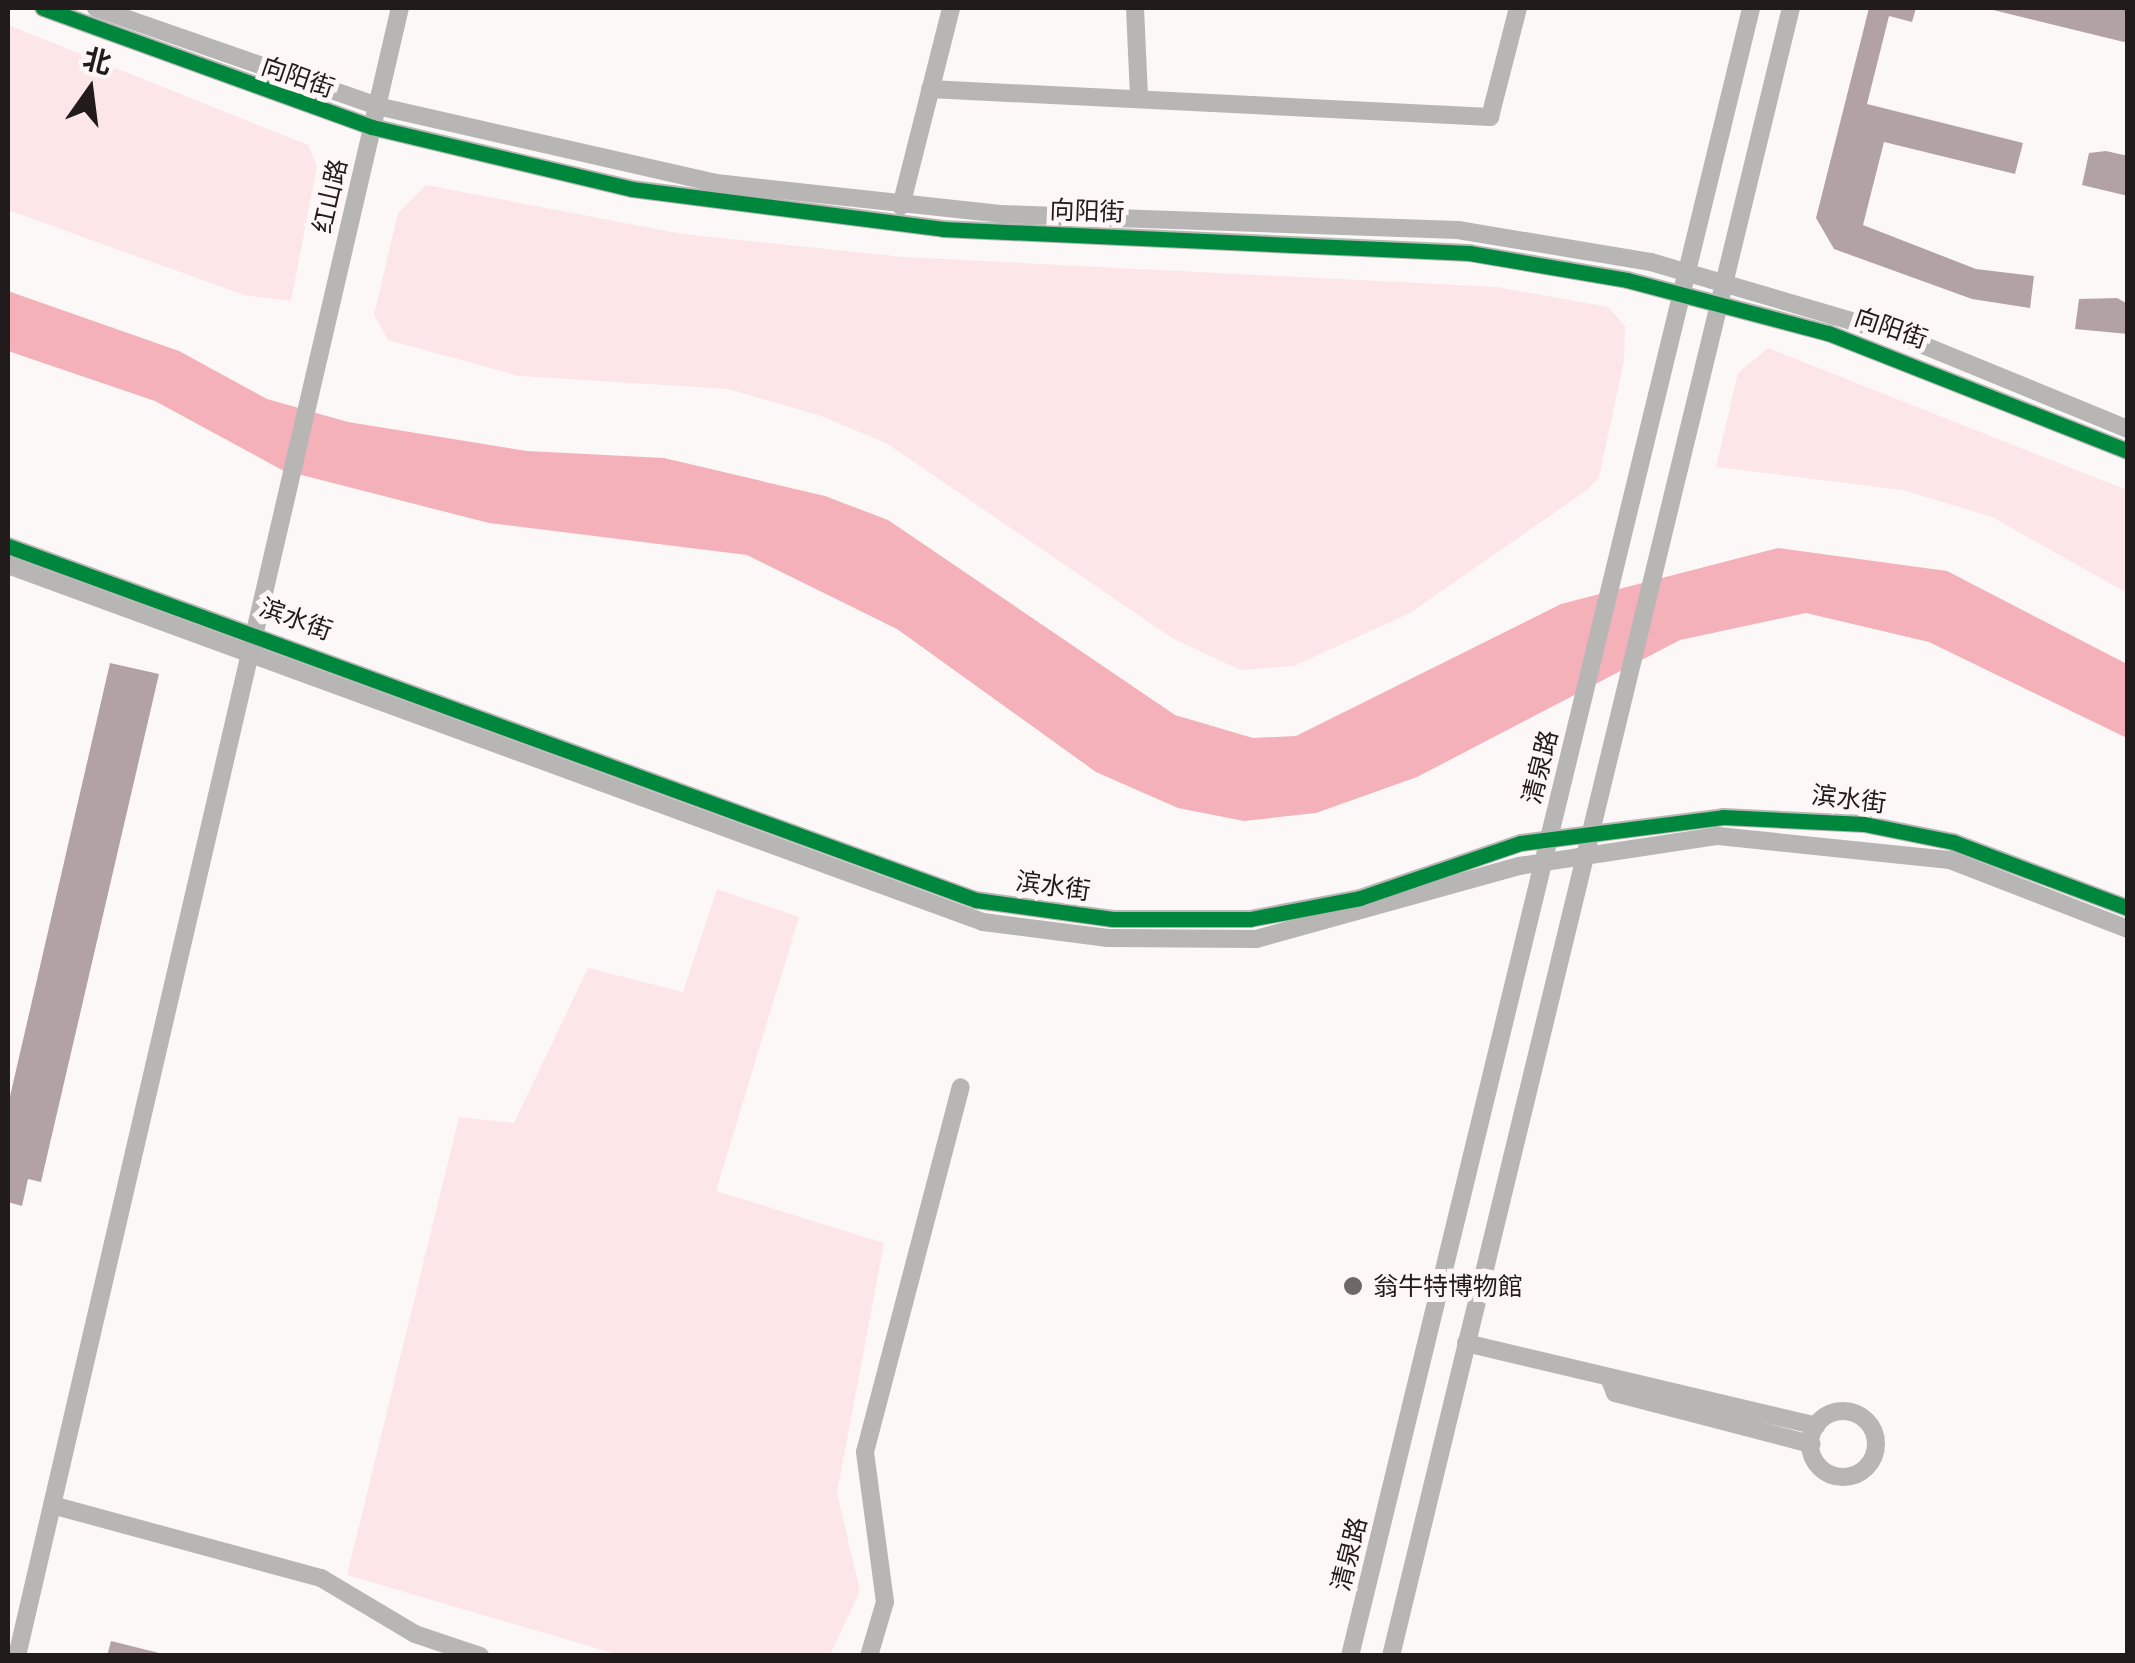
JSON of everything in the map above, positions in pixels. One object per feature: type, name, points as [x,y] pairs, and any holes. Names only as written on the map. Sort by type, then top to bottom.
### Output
[{"type":"street","name":"向阳街","points":[[43,8],[372,128],[528,169],[788,213],[1025,234],[1396,246],[1681,294],[1938,371],[2128,451]]},
{"type":"street","name":"向阳街","points":[[96,8],[378,106],[622,166],[901,206],[1382,224],[1686,272],[1896,334],[2128,429]]},
{"type":"street","name":"红山路","points":[[17,1656],[400,8]]},
{"type":"street","points":[[901,206],[951,8]]},
{"type":"street","points":[[1135,8],[1139,95]]},
{"type":"street","points":[[930,90],[1139,95],[1490,117],[1518,8]]},
{"type":"street","name":"清泉路","points":[[1350,1656],[1751,8]]},
{"type":"street","points":[[1390,1656],[1791,8]]},
{"type":"street","name":"滨水街","points":[[8,546],[984,922],[1108,938],[1256,939],[1586,850],[1718,836],[1887,847],[2006,876],[2128,929]]},
{"type":"street","name":"滨水街","points":[[8,565],[253,640],[901,876],[1052,913],[1192,920],[1306,911],[1548,838],[1591,829],[1722,817],[1864,824],[2015,858],[2128,908]]},
{"type":"street","points":[[869,1656],[886,1602],[866,1452],[961,1088]]},
{"type":"street","points":[[1466,1344],[1610,1380],[1615,1393],[1813,1435]]},
{"type":"street","points":[[52,1506],[321,1578],[415,1634],[480,1656]]},
{"type":"shaded area","points":[[8,25],[308,145],[317,166],[291,301],[244,295],[8,210]]},
{"type":"shaded area","points":[[426,185],[682,234],[903,257],[1497,287],[1608,307],[1625,326],[1624,361],[1599,477],[1587,490],[1410,613],[1294,666],[1240,670],[1172,638],[886,443],[821,416],[728,389],[519,376],[388,340],[374,315],[398,213]]},
{"type":"shaded area","points":[[8,291],[179,351],[267,399],[348,422],[527,451],[664,458],[825,496],[888,520],[1175,715],[1253,738],[1296,736],[1561,604],[1778,548],[1947,571],[2127,664],[2127,738],[1929,642],[1806,613],[1680,640],[1417,777],[1316,813],[1244,821],[1178,808],[1096,772],[897,629],[747,555],[489,523],[282,470],[155,401],[8,351]]},
{"type":"shaded area","points":[[1768,348],[2127,490],[2127,593],[1992,517],[1903,490],[1716,467],[1738,373]]},
{"type":"shaded area","points":[[717,889],[799,917],[716,1191],[884,1243],[837,1493],[860,1591],[830,1655],[619,1655],[347,1575],[459,1117],[514,1123],[588,968],[683,992]]},
{"type":"building","points":[[1869,8],[1916,8],[1912,22],[1889,16],[1867,104],[2023,143],[2015,174],[1884,142],[1863,225],[1976,269],[2034,276],[2030,308],[1972,299],[1834,249],[1816,218]]},
{"type":"building","points":[[2128,8],[2128,43],[1989,9]]},
{"type":"building","points":[[2106,151],[2128,156],[2128,196],[2082,185],[2089,153]]},
{"type":"building","points":[[2117,298],[2128,304],[2128,334],[2075,329],[2079,299]]},
{"type":"building","points":[[110,663],[159,674],[41,1182],[28,1179],[22,1206],[8,1202],[8,1105]]},
{"type":"building","points":[[111,1641],[163,1654],[163,1656],[107,1656]]},
{"type":"cycle path","points":[[43,8],[372,127],[632,189],[943,229],[1469,253],[1627,280],[1828,333],[2128,451]]},
{"type":"cycle path","points":[[8,546],[976,900],[1113,919],[1250,919],[1360,898],[1521,843],[1723,817],[1864,824],[1953,842],[2128,908]]},
{"type":"place","name":"翁牛特博物館","points":[[1353,1286]]}]
